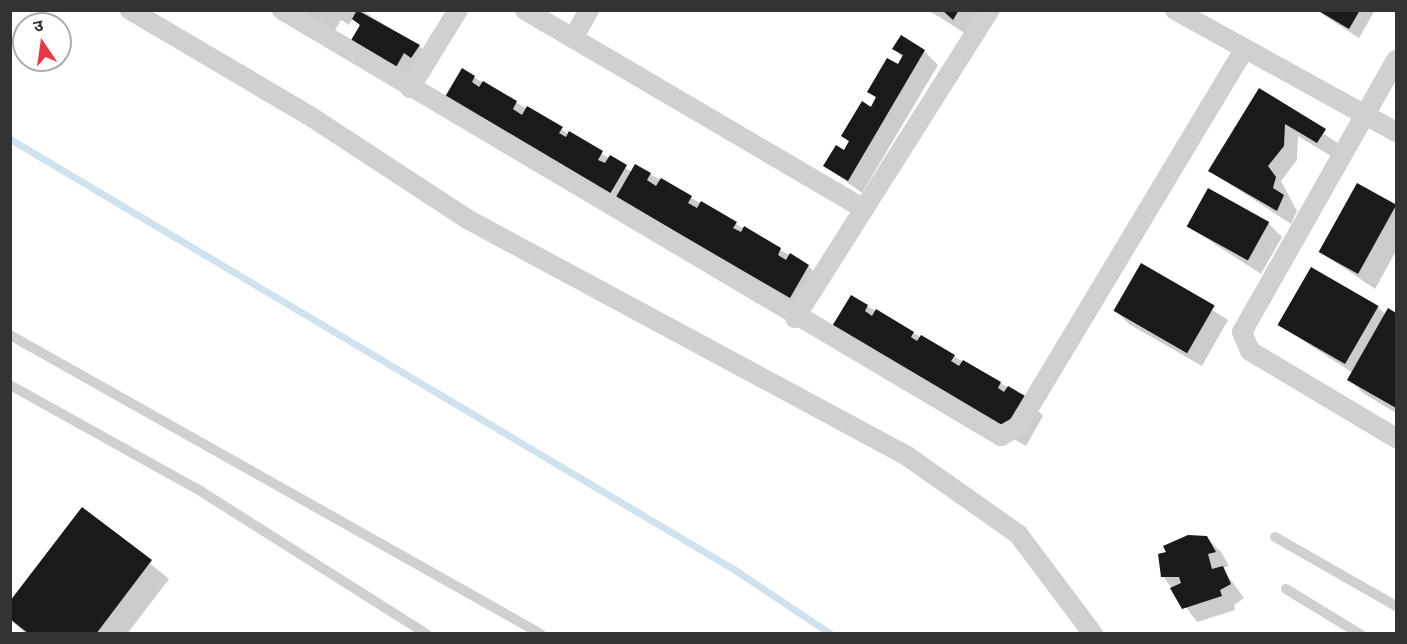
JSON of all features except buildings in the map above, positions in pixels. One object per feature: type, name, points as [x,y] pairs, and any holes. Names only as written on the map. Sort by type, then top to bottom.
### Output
[{"type":"street","points":[[130,10],[313,118],[469,220],[907,456],[1018,534],[1092,633]]},
{"type":"street","points":[[282,10],[795,318],[995,435],[1008,433],[1018,426],[1244,50]]},
{"type":"street","points":[[410,88],[458,10]]},
{"type":"street","points":[[525,10],[864,209]]},
{"type":"street","points":[[573,38],[589,10]]},
{"type":"street","points":[[795,318],[990,10]]},
{"type":"street","points":[[1175,10],[1396,132]]},
{"type":"street","points":[[1396,60],[1364,113],[1242,338],[1250,351],[1396,438]]},
{"type":"lane","points":[[10,335],[541,633]]},
{"type":"lane","points":[[10,385],[202,492],[427,633]]},
{"type":"lane","points":[[1275,537],[1396,606]]},
{"type":"lane","points":[[1286,589],[1360,633]]},
{"type":"waterway","points":[[10,139],[735,570],[831,634]]}]
